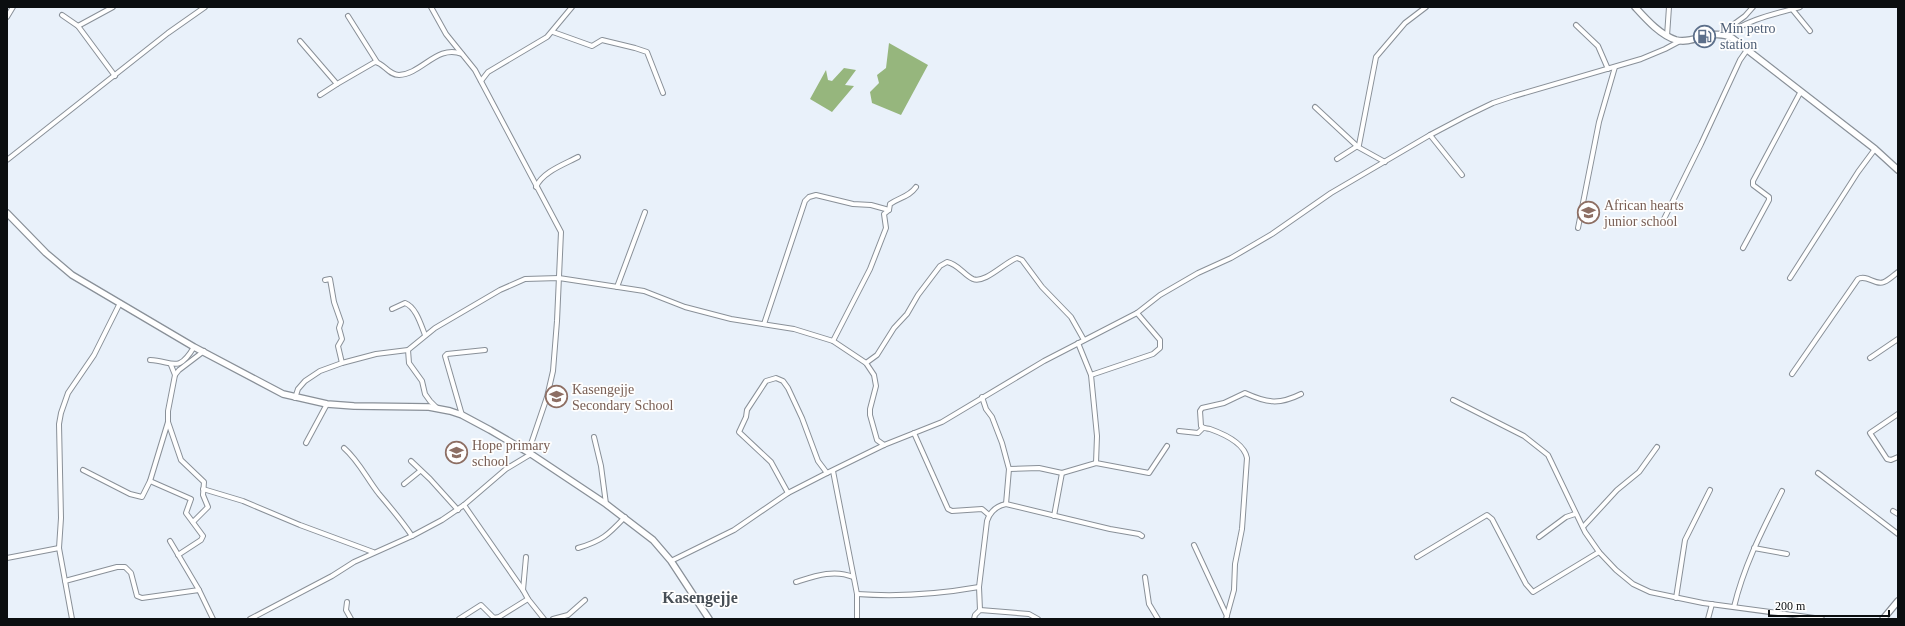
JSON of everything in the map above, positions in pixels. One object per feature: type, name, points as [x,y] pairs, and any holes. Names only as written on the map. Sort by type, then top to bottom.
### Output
[{"type":"street","points":[[7,17],[13,7]]},
{"type":"street","points":[[78,26],[113,7]]},
{"type":"street","points":[[7,160],[168,33],[204,7]]},
{"type":"street","points":[[431,7],[446,34],[475,70],[561,232],[558,321],[553,372],[547,397],[532,438],[531,454]]},
{"type":"street","points":[[480,81],[488,72],[547,37],[553,32],[572,7]]},
{"type":"street","points":[[1358,147],[1376,57],[1405,23],[1426,7]]},
{"type":"street","points":[[1635,7],[1651,24],[1667,36],[1680,41]]},
{"type":"street","points":[[1667,36],[1669,7]]},
{"type":"street","points":[[1729,35],[1730,27],[1745,16],[1753,7]]},
{"type":"street","points":[[671,561],[734,530],[788,493],[884,445],[942,422],[982,397],[1078,343],[1137,313],[1160,295],[1198,273],[1231,258],[1272,234],[1331,193],[1430,135],[1493,103],[1615,67],[1665,49],[1680,41],[1716,34],[1729,35],[1768,15],[1800,7]]},
{"type":"street","points":[[1792,9],[1810,31]]},
{"type":"street","points":[[62,15],[78,26],[115,76]]},
{"type":"street","points":[[348,16],[377,62],[390,73],[399,75],[411,71],[437,56],[452,50],[463,54]]},
{"type":"street","points":[[1576,26],[1598,46],[1608,69]]},
{"type":"street","points":[[553,32],[592,46],[602,40],[647,52],[663,93]]},
{"type":"street","points":[[1729,35],[1800,93],[1875,150],[1898,170]]},
{"type":"street","points":[[300,41],[337,84]]},
{"type":"street","points":[[1662,223],[1740,60],[1747,50]]},
{"type":"street","points":[[320,95],[377,62]]},
{"type":"street","points":[[1578,228],[1599,122],[1615,67]]},
{"type":"street","points":[[1743,248],[1769,200],[1767,194],[1752,185],[1752,181],[1800,93]]},
{"type":"street","points":[[1315,107],[1358,147],[1385,162]]},
{"type":"street","points":[[1430,135],[1462,175]]},
{"type":"street","points":[[1336,159],[1358,147]]},
{"type":"street","points":[[1790,278],[1858,172],[1875,150]]},
{"type":"street","points":[[536,187],[539,180],[545,175],[578,157]]},
{"type":"street","points":[[833,341],[870,269],[886,228],[884,214],[889,210],[890,204],[896,200],[905,198],[916,187]]},
{"type":"street","points":[[764,324],[805,201],[809,197],[816,195],[853,204],[871,205],[889,210]]},
{"type":"street","points":[[618,288],[645,212]]},
{"type":"street","points":[[7,213],[46,253],[72,275],[194,347],[204,351],[267,387],[295,398],[327,404],[439,409],[462,415],[531,454],[625,517],[653,540],[671,561],[709,619]]},
{"type":"street","points":[[866,363],[877,355],[894,328],[907,314],[918,295],[940,266],[947,262],[974,279],[980,280],[993,273],[1010,260],[1017,258],[1022,260],[1042,287],[1071,317],[1084,340]]},
{"type":"street","points":[[1792,374],[1858,279],[1863,278],[1879,283],[1885,281],[1898,272]]},
{"type":"street","points":[[295,398],[298,389],[309,377],[320,371],[342,363],[376,354],[408,350],[425,335],[500,290],[525,279],[559,278],[644,291],[685,307],[731,319],[794,329],[833,341],[866,363],[874,375],[876,386],[870,409],[870,415],[877,440],[884,445]]},
{"type":"street","points":[[325,280],[330,279],[334,302],[341,322],[338,328],[342,339],[338,346],[342,363]]},
{"type":"street","points":[[72,619],[59,548],[61,518],[58,438],[60,413],[68,393],[94,355],[120,303]]},
{"type":"street","points":[[392,309],[405,303],[408,304],[416,314],[425,335]]},
{"type":"street","points":[[1091,375],[1153,354],[1160,348],[1160,340],[1137,313]]},
{"type":"street","points":[[1870,358],[1898,339]]},
{"type":"street","points":[[1078,343],[1091,375],[1097,436],[1096,462]]},
{"type":"street","points":[[150,360],[171,365],[183,362],[194,347]]},
{"type":"street","points":[[408,350],[409,363],[422,381],[430,401],[439,409]]},
{"type":"street","points":[[462,415],[444,356],[447,354],[485,350]]},
{"type":"street","points":[[83,470],[139,497],[144,495],[150,481],[168,422],[168,411],[175,376],[179,370],[204,351]]},
{"type":"street","points":[[171,365],[175,376]]},
{"type":"street","points":[[788,493],[771,462],[739,432],[746,417],[747,410],[766,381],[776,378],[784,381],[795,400],[818,461],[827,473]]},
{"type":"street","points":[[1226,618],[1234,590],[1235,564],[1242,529],[1247,458],[1244,450],[1236,442],[1216,432],[1203,428],[1200,424],[1200,411],[1202,408],[1224,403],[1245,393],[1254,398],[1282,402],[1301,394]]},
{"type":"street","points":[[982,397],[1002,443],[1009,469],[1006,504]]},
{"type":"street","points":[[1453,400],[1524,436],[1548,455],[1575,514],[1599,552],[1616,570],[1633,584],[1650,592],[1676,598],[1822,619]]},
{"type":"street","points":[[306,443],[327,404]]},
{"type":"street","points":[[1898,414],[1870,433],[1887,459],[1891,460],[1898,457]]},
{"type":"street","points":[[168,422],[181,460],[202,480],[204,484],[203,495],[208,507],[193,522]]},
{"type":"street","points":[[1180,431],[1198,433],[1203,428]]},
{"type":"street","points":[[914,433],[948,509],[952,511],[982,509],[989,515]]},
{"type":"street","points":[[594,437],[602,473],[606,504]]},
{"type":"street","points":[[1009,469],[1039,468],[1062,473],[1096,462],[1149,473],[1167,446]]},
{"type":"street","points":[[1583,527],[1617,490],[1639,472],[1657,447]]},
{"type":"street","points":[[344,448],[352,455],[378,493],[397,514],[412,536]]},
{"type":"street","points":[[250,619],[373,552],[412,536],[458,510],[506,469],[531,454]]},
{"type":"street","points":[[411,460],[458,510]]},
{"type":"street","points":[[404,484],[420,470]]},
{"type":"street","points":[[833,471],[857,594],[856,619]]},
{"type":"street","points":[[1054,516],[1062,473]]},
{"type":"street","points":[[1818,473],[1898,534]]},
{"type":"street","points":[[150,481],[190,497],[191,502],[186,511],[202,534],[202,538],[178,555]]},
{"type":"street","points":[[203,489],[243,500],[300,525],[373,552]]},
{"type":"street","points":[[1676,598],[1685,540],[1710,490]]},
{"type":"street","points":[[1734,607],[1742,578],[1754,548],[1782,491]]},
{"type":"street","points":[[974,619],[975,615],[980,610],[979,587],[987,521],[989,515],[999,505],[1006,504],[1095,524],[1110,529],[1132,532],[1142,536]]},
{"type":"street","points":[[464,505],[528,599],[544,619]]},
{"type":"street","points":[[1893,511],[1898,514]]},
{"type":"street","points":[[1539,538],[1566,517],[1575,514]]},
{"type":"street","points":[[1417,558],[1487,515],[1492,519],[1526,584],[1533,592],[1599,552]]},
{"type":"street","points":[[578,548],[604,538],[625,517]]},
{"type":"street","points":[[170,541],[199,590],[213,619]]},
{"type":"street","points":[[1194,545],[1226,618]]},
{"type":"street","points":[[7,558],[59,548]]},
{"type":"street","points":[[1754,548],[1787,554]]},
{"type":"street","points":[[523,590],[526,556]]},
{"type":"street","points":[[65,581],[122,566],[128,569],[131,573],[136,594],[139,597],[199,590]]},
{"type":"street","points":[[796,582],[835,573],[853,577]]},
{"type":"street","points":[[1146,577],[1149,604],[1158,619]]},
{"type":"street","points":[[857,594],[904,595],[949,592],[979,587]]},
{"type":"street","points":[[459,619],[481,605],[494,618],[499,617],[528,599]]},
{"type":"street","points":[[553,619],[568,615],[586,600]]},
{"type":"street","points":[[1883,619],[1898,601]]},
{"type":"street","points":[[347,602],[346,610],[352,619]]},
{"type":"street","points":[[1708,619],[1712,604]]},
{"type":"street","points":[[980,610],[1029,614],[1038,619]]},
{"type":"green space","points":[[889,43],[928,65],[901,115],[872,103],[870,92],[879,83],[877,75],[886,68]]},
{"type":"green space","points":[[844,68],[856,70],[845,85],[854,86],[832,112],[810,99],[826,70],[828,80],[832,81]]},
{"type":"place","name":"Min petro station","points":[[1705,36]]},
{"type":"place","name":"African hearts junior school","points":[[1589,213]]},
{"type":"place","name":"Kasengejje Secondary School","points":[[556,397]]},
{"type":"place","name":"Hope primary school","points":[[456,453]]},
{"type":"district","name":"Kasengejje","points":[[700,597]]}]
